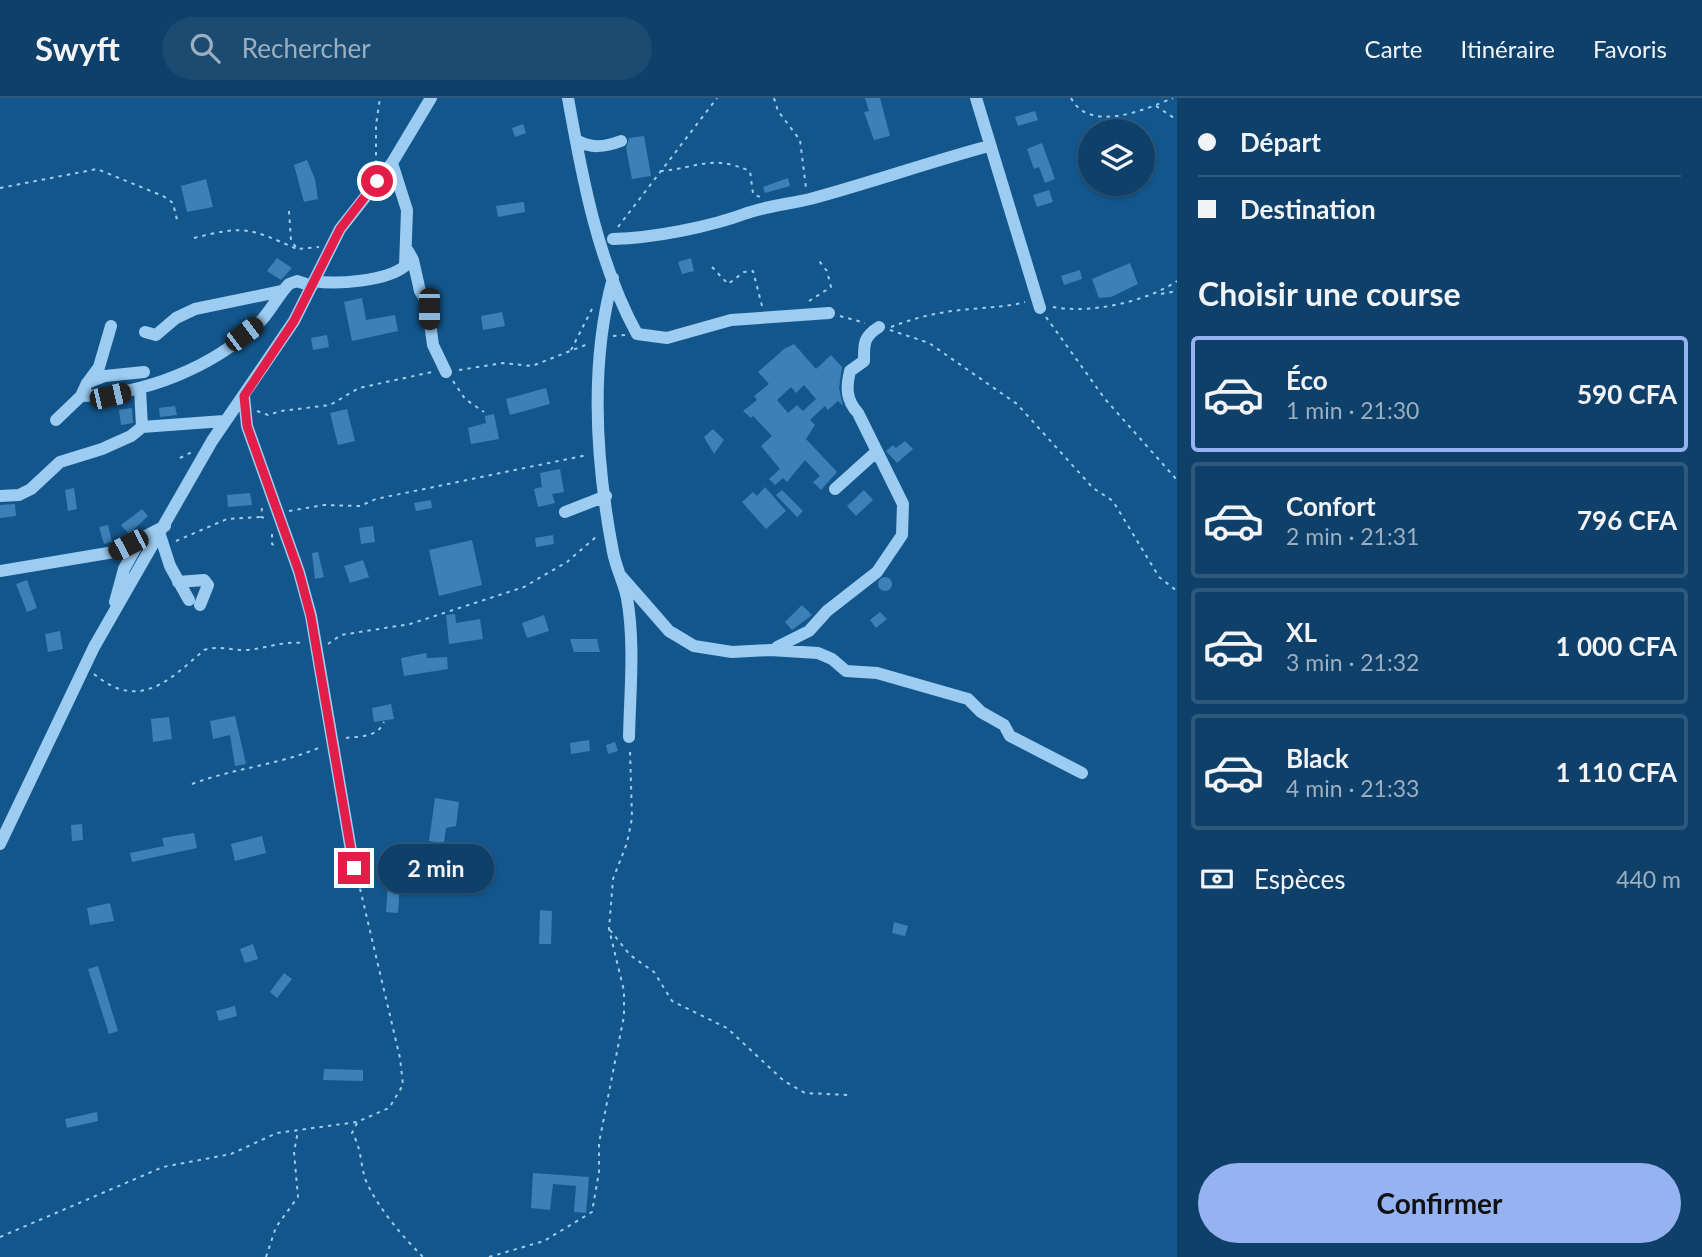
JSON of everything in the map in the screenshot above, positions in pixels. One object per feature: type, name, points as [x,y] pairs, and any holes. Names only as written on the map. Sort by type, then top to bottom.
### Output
[{"type":"street","points":[[0,844],[4,830],[84,668],[163,535],[224,421],[284,337],[340,229],[361,198],[392,163],[431,98]]},
{"type":"street","points":[[568,98],[582,176],[621,305],[637,334],[667,338],[732,320],[829,313]]},
{"type":"street","points":[[976,98],[1038,303]]},
{"type":"street","points":[[576,140],[586,146],[607,146],[621,141]]},
{"type":"street","points":[[613,239],[649,238],[677,229],[735,220],[765,209],[811,199],[989,146]]},
{"type":"street","points":[[81,396],[110,396],[139,389],[213,358],[260,322],[282,291],[297,281],[313,284],[371,281],[395,274],[405,266],[407,210],[392,163]]},
{"type":"street","points":[[407,251],[413,260],[420,291],[427,302],[433,345],[446,372]]},
{"type":"street","points":[[613,278],[606,304],[596,370],[600,450],[609,519],[627,598],[632,670],[629,737]]},
{"type":"street","points":[[145,332],[156,335],[176,318],[195,309],[254,299],[271,291],[282,291]]},
{"type":"street","points":[[56,420],[81,396],[99,367],[111,326]]},
{"type":"street","points":[[770,650],[809,631],[827,611],[877,572],[902,535],[902,504],[875,453],[858,413],[849,403],[847,384],[850,370],[864,362],[863,343],[868,334],[879,327]]},
{"type":"street","points":[[87,383],[105,376],[144,372]]},
{"type":"street","points":[[139,389],[142,427]]},
{"type":"street","points":[[244,396],[247,426],[271,515],[302,583],[334,741],[354,868]]},
{"type":"street","points":[[0,496],[31,489],[60,461],[102,449],[131,436],[142,427],[224,421]]},
{"type":"street","points":[[842,485],[875,453]]},
{"type":"street","points":[[565,512],[606,496]]},
{"type":"street","points":[[0,571],[114,552],[142,538],[163,535]]},
{"type":"street","points":[[163,535],[178,582],[195,603],[208,586],[204,580],[178,582]]},
{"type":"street","points":[[110,621],[124,569],[142,538]]},
{"type":"street","points":[[620,575],[669,631],[694,646],[732,652],[770,650],[818,653],[846,671],[877,673],[968,699],[981,712],[1004,725],[1010,736],[1082,773]]},
{"type":"path","points":[[380,98],[376,125],[376,167],[392,163]]},
{"type":"path","points":[[613,239],[620,223],[717,98]]},
{"type":"path","points":[[774,98],[778,111],[800,140],[801,165],[811,199]]},
{"type":"path","points":[[1071,98],[1085,112],[1100,116],[1115,116],[1155,106],[1173,98]]},
{"type":"path","points":[[1155,106],[1177,120]]},
{"type":"path","points":[[659,171],[699,162],[727,162],[750,171],[753,194],[764,199],[765,209]]},
{"type":"path","points":[[0,188],[97,170],[163,196],[173,203],[178,224]]},
{"type":"path","points":[[289,211],[291,240],[297,249]]},
{"type":"path","points":[[194,238],[234,228],[263,234],[297,249],[334,245]]},
{"type":"path","points":[[797,316],[810,300],[831,288],[827,271],[819,261]]},
{"type":"path","points":[[712,267],[727,284],[744,272],[753,271],[764,318]]},
{"type":"path","points":[[1159,293],[1177,281]]},
{"type":"path","points":[[1177,292],[1069,310],[1038,303],[969,309],[914,318],[886,329],[929,343],[1017,404],[1093,488],[1113,501],[1159,577],[1177,591]]},
{"type":"path","points":[[570,351],[597,298]]},
{"type":"path","points":[[1038,303],[1105,399],[1177,480]]},
{"type":"path","points":[[829,313],[879,327]]},
{"type":"path","points":[[446,372],[465,399],[484,412]]},
{"type":"path","points":[[163,535],[173,543],[227,519],[271,515],[324,505],[360,506],[376,499],[517,472],[600,450]]},
{"type":"path","points":[[84,668],[103,681],[136,692],[165,685],[204,650],[212,648],[246,650],[280,643],[315,647],[341,635],[410,624],[524,587],[567,562],[594,540],[609,519]]},
{"type":"path","points":[[191,784],[218,774],[298,756],[334,741],[368,736],[382,728],[384,722]]},
{"type":"path","points":[[489,1257],[544,1241],[592,1212],[599,1143],[624,1016],[624,991],[610,929],[613,879],[627,843],[632,818],[629,737]]},
{"type":"path","points":[[0,1237],[163,1167],[231,1154],[276,1133],[357,1122],[389,1108],[403,1085],[400,1059],[354,868]]},
{"type":"path","points":[[610,929],[630,955],[654,972],[671,1000],[727,1028],[784,1081],[805,1093],[848,1095]]},
{"type":"path","points":[[357,1122],[352,1133],[358,1143],[366,1181],[393,1223],[423,1257]]},
{"type":"path","points":[[265,1257],[276,1227],[298,1197],[294,1152],[298,1130]]},
{"type":"building","points":[[865,98],[880,98],[890,136],[874,140],[864,112],[869,111]]},
{"type":"building","points":[[1035,111],[1038,120],[1018,126],[1015,117]]},
{"type":"building","points":[[523,124],[526,133],[515,137],[512,128]]},
{"type":"building","points":[[644,136],[651,176],[632,179],[626,148],[629,138]]},
{"type":"building","points":[[1042,143],[1055,179],[1045,183],[1039,167],[1034,169],[1027,149]]},
{"type":"building","points":[[307,160],[315,179],[318,199],[304,202],[294,165]]},
{"type":"building","points":[[788,178],[790,186],[765,193],[763,187]]},
{"type":"building","points":[[206,179],[213,207],[187,212],[181,186]]},
{"type":"building","points":[[1049,190],[1053,202],[1037,207],[1033,195]]},
{"type":"building","points":[[524,202],[525,212],[498,217],[496,206]]},
{"type":"building","points":[[277,258],[292,268],[281,280],[267,271]]},
{"type":"building","points":[[691,258],[694,271],[682,274],[678,262]]},
{"type":"building","points":[[1130,263],[1138,284],[1111,297],[1099,298],[1092,279]]},
{"type":"building","points":[[1080,270],[1082,279],[1064,285],[1061,276]]},
{"type":"building","points":[[362,298],[366,320],[395,315],[398,331],[352,341],[344,302]]},
{"type":"building","points":[[502,312],[505,326],[483,330],[481,316]]},
{"type":"building","points":[[327,335],[329,347],[313,350],[311,338]]},
{"type":"building","points":[[794,344],[816,369],[831,355],[842,367],[839,388],[843,406],[838,401],[828,410],[825,406],[810,420],[815,425],[806,439],[837,472],[821,490],[813,482],[820,476],[805,460],[787,482],[783,478],[775,485],[769,479],[780,469],[761,446],[772,436],[753,416],[751,418],[743,411],[757,400],[754,396],[769,384],[758,372],[784,349]],"holes":[[[804,385],[816,399],[803,411],[797,405],[788,413],[777,400],[791,387],[796,393]]]},
{"type":"building","points":[[546,388],[550,404],[510,415],[506,399]]},
{"type":"building","points":[[175,406],[177,415],[160,417],[159,408]]},
{"type":"building","points":[[132,408],[133,423],[121,425],[119,410]]},
{"type":"building","points":[[347,409],[355,441],[338,445],[330,413]]},
{"type":"building","points":[[494,414],[499,439],[471,444],[468,428],[486,423],[485,416]]},
{"type":"building","points":[[713,429],[724,440],[714,454],[704,437]]},
{"type":"building","points":[[905,441],[913,449],[897,463],[886,451]]},
{"type":"building","points":[[560,469],[564,492],[552,494],[555,503],[538,507],[534,489],[542,487],[540,473]]},
{"type":"building","points":[[765,487],[786,511],[766,529],[742,502],[753,492],[757,496]]},
{"type":"building","points":[[74,488],[77,509],[68,511],[65,490]]},
{"type":"building","points":[[782,490],[803,511],[797,517],[776,495]]},
{"type":"building","points":[[864,490],[873,500],[856,516],[847,506]]},
{"type":"building","points":[[250,493],[252,505],[228,507],[227,495]]},
{"type":"building","points":[[431,500],[432,508],[416,511],[414,503]]},
{"type":"building","points":[[15,504],[16,516],[0,518],[0,505]]},
{"type":"building","points":[[142,509],[148,516],[129,534],[121,525]]},
{"type":"building","points":[[108,525],[112,542],[104,544],[99,527]]},
{"type":"building","points":[[373,526],[375,542],[361,544],[359,528]]},
{"type":"building","points":[[553,535],[554,544],[536,547],[535,538]]},
{"type":"building","points":[[472,540],[482,585],[439,596],[429,550]]},
{"type":"building","points":[[318,552],[324,577],[315,579],[312,553]]},
{"type":"building","points":[[363,560],[369,577],[350,583],[344,566]]},
{"type":"building","points":[[885,577],[890,579],[890,589],[885,591],[880,589],[878,584],[880,579]]},
{"type":"building","points":[[27,580],[37,608],[27,612],[16,584]]},
{"type":"building","points":[[802,605],[812,615],[792,630],[785,622]]},
{"type":"building","points":[[880,612],[887,619],[876,628],[870,620]]},
{"type":"building","points":[[455,614],[456,623],[480,619],[483,639],[449,644],[446,615]]},
{"type":"building","points":[[544,615],[549,631],[527,638],[522,623]]},
{"type":"building","points":[[60,631],[63,649],[48,652],[45,634]]},
{"type":"building","points":[[570,639],[597,639],[600,652],[574,652]]},
{"type":"building","points":[[426,653],[427,658],[447,657],[448,669],[404,676],[401,658]]},
{"type":"building","points":[[391,704],[394,719],[374,722],[372,708]]},
{"type":"building","points":[[235,716],[246,764],[235,766],[230,735],[213,739],[210,721]]},
{"type":"building","points":[[169,717],[172,739],[153,742],[151,719]]},
{"type":"building","points":[[589,740],[590,751],[571,754],[570,743]]},
{"type":"building","points":[[615,742],[618,751],[608,754],[606,745]]},
{"type":"building","points":[[435,798],[459,802],[456,826],[446,828],[444,843],[429,841]]},
{"type":"building","points":[[82,824],[83,840],[72,841],[71,825]]},
{"type":"building","points":[[194,833],[197,848],[132,862],[130,853],[164,846],[162,838]]},
{"type":"building","points":[[262,836],[266,853],[235,861],[231,844]]},
{"type":"building","points":[[388,881],[400,881],[398,913],[386,912]]},
{"type":"building","points":[[110,903],[114,921],[90,925],[87,908]]},
{"type":"building","points":[[540,910],[552,911],[551,944],[539,944]]},
{"type":"building","points":[[894,922],[908,926],[905,936],[892,933]]},
{"type":"building","points":[[253,944],[258,959],[245,963],[240,949]]},
{"type":"building","points":[[98,966],[118,1031],[109,1034],[88,969]]},
{"type":"building","points":[[284,973],[292,979],[277,998],[270,992]]},
{"type":"building","points":[[235,1006],[237,1016],[219,1021],[216,1011]]},
{"type":"building","points":[[324,1069],[363,1070],[363,1081],[323,1080]]},
{"type":"building","points":[[97,1112],[98,1121],[67,1128],[65,1119]]},
{"type":"building","points":[[533,1173],[589,1177],[586,1213],[574,1212],[576,1186],[553,1184],[550,1210],[531,1208]]},
{"type":"route","points":[[354,868],[311,617],[299,572],[247,426],[244,396],[294,321],[340,229],[361,198],[377,181]]}]
